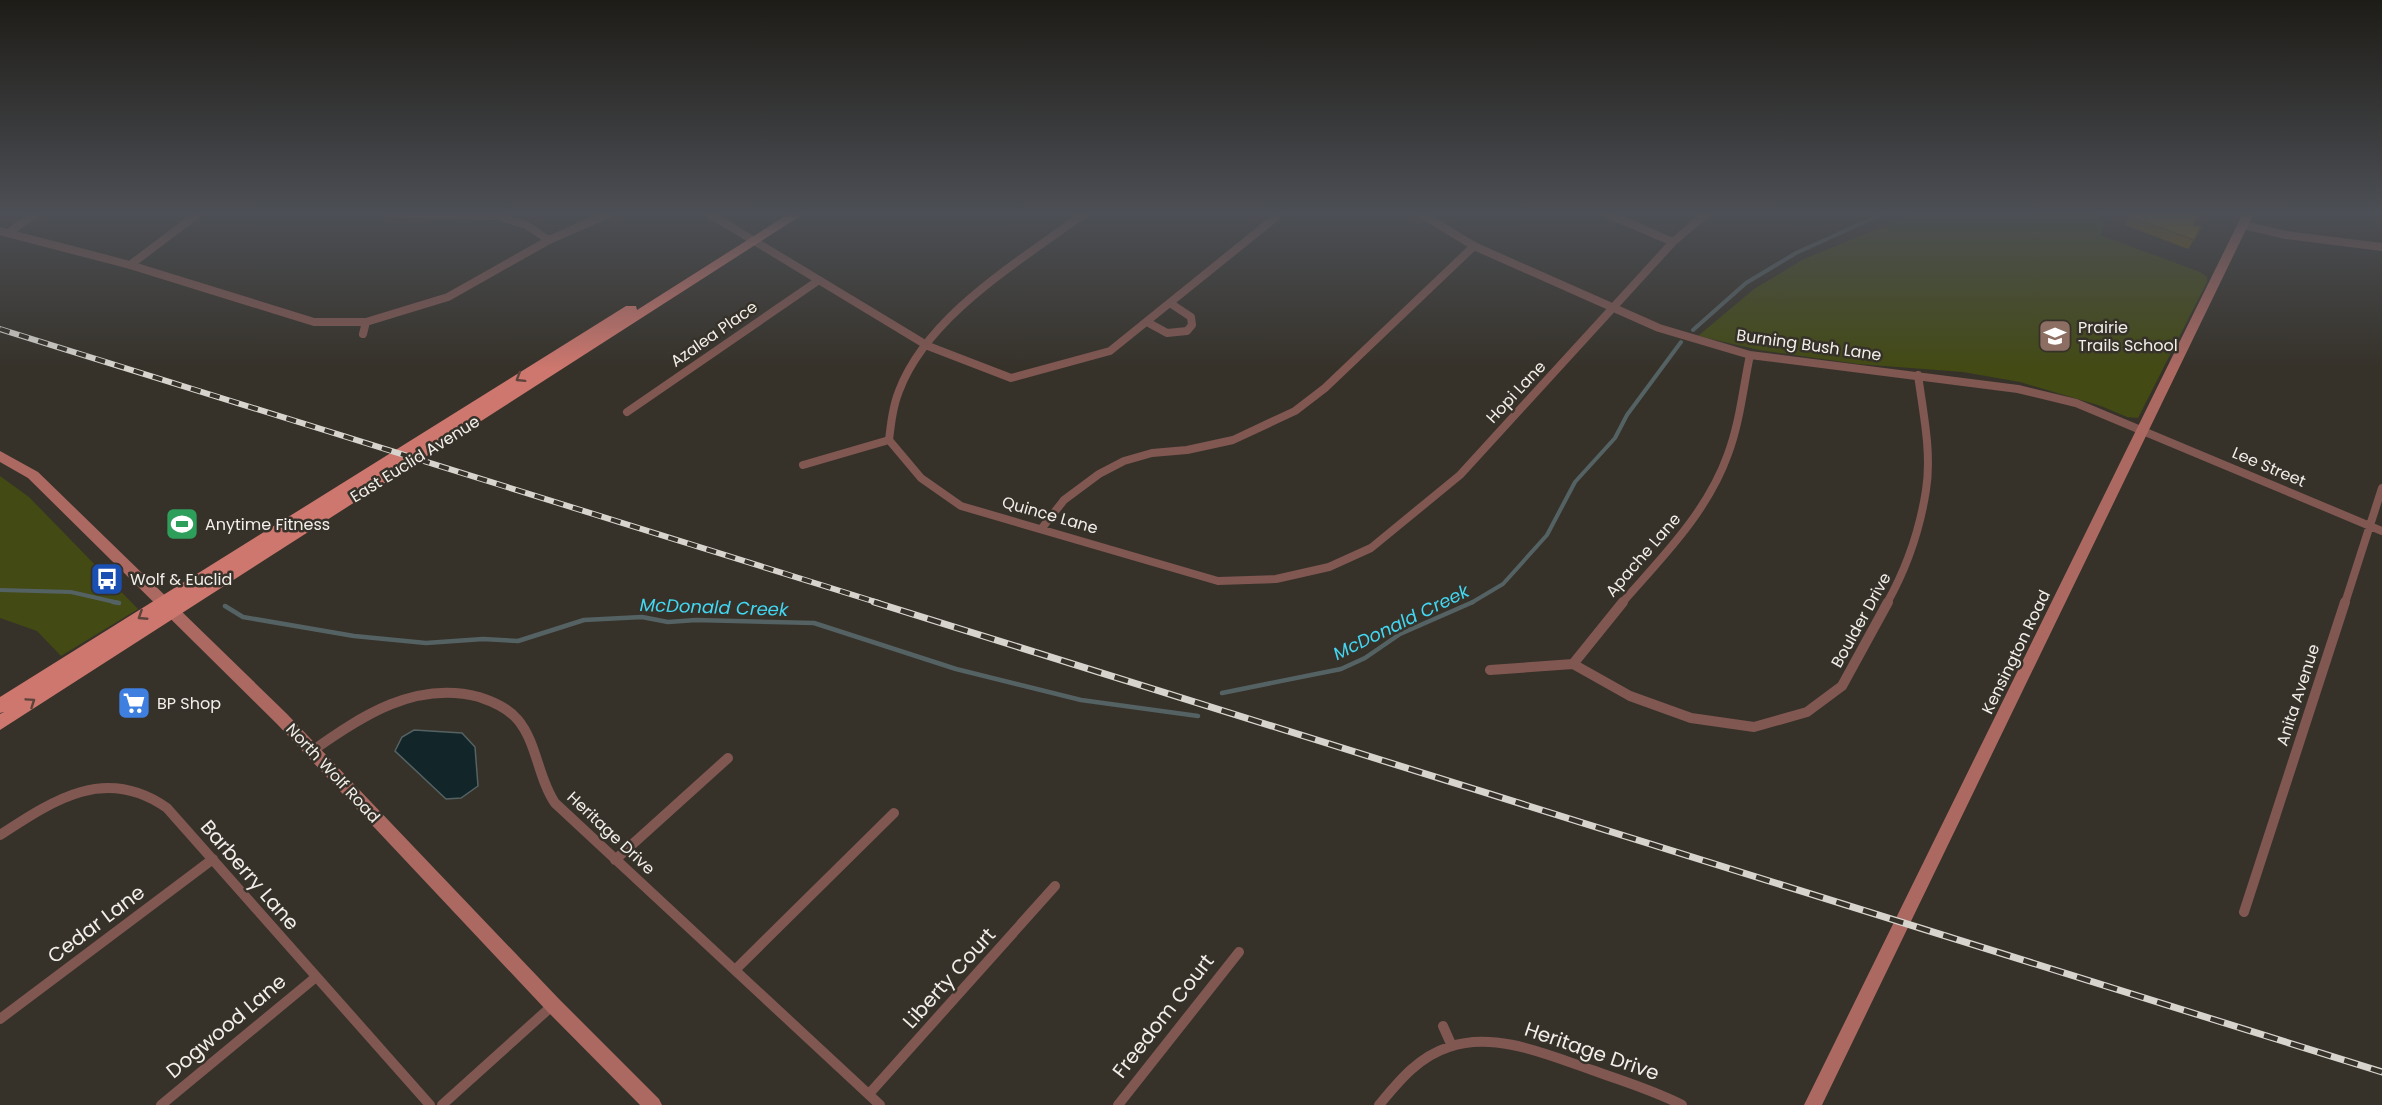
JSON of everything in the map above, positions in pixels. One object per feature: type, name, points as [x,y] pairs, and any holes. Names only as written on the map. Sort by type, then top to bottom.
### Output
[{"type":"main road","name":"East Euclid Avenue","points":[[0,706],[167,607],[710,265]]},
{"type":"main road","name":"Kensington Road","points":[[1813,1105],[2224,265]]},
{"type":"main road","name":"North Wolf Road","points":[[0,456],[33,475],[312,751],[553,1005],[653,1105]]},
{"type":"main road","name":"East Euclid Avenue","points":[[0,723],[167,607]]},
{"type":"street","points":[[129,265],[314,322],[366,322],[448,297],[505,265]]},
{"type":"street","points":[[793,265],[928,346],[1011,378],[1110,351],[1217,265]]},
{"type":"street","points":[[803,465],[889,440],[891,420],[900,388],[928,346],[962,308],[1018,265]]},
{"type":"street","points":[[1042,528],[1064,500],[1099,474],[1124,461],[1152,453],[1187,450],[1233,440],[1294,411],[1325,388],[1455,265]]},
{"type":"street","name":"Burning Bush Lane","points":[[1514,265],[1613,310],[1659,328],[1750,355],[2018,389],[2076,403],[2144,430]]},
{"type":"street","name":"Hopi Lane","points":[[1329,567],[1371,548],[1460,475],[1654,265]]},
{"type":"street","name":"Azalea Place","points":[[627,412],[819,280]]},
{"type":"street","points":[[1147,322],[1167,333],[1187,331],[1192,325],[1191,317],[1170,303]]},
{"type":"street","points":[[363,334],[366,322]]},
{"type":"street","name":"Apache Lane","points":[[1573,664],[1594,641],[1611,615],[1676,544],[1702,509],[1726,462],[1750,355]]},
{"type":"street","name":"Boulder Drive","points":[[1573,664],[1630,696],[1691,718],[1754,727],[1808,712],[1842,686],[1904,573],[1926,489],[1926,429],[1918,375]]},
{"type":"street","name":"Lee Street","points":[[2144,430],[2382,531]]},
{"type":"street","name":"Quince Lane","points":[[889,440],[908,466],[940,496],[961,506],[1218,581],[1276,579],[1329,567]]},
{"type":"street","name":"Anita Avenue","points":[[2244,912],[2382,488]]},
{"type":"street","points":[[1490,670],[1573,664]]},
{"type":"street","name":"Heritage Drive","points":[[312,751],[359,717],[389,703],[438,692],[482,697],[495,702],[519,721],[526,734],[547,793],[615,860],[880,1105]]},
{"type":"street","points":[[615,860],[728,758]]},
{"type":"street","name":"Barberry Lane","points":[[0,835],[47,804],[88,790],[119,786],[139,789],[159,801],[213,859],[429,1105]]},
{"type":"street","points":[[735,970],[894,813]]},
{"type":"street","name":"Cedar Lane","points":[[0,1019],[213,859]]},
{"type":"street","name":"Liberty Court","points":[[868,1094],[1055,886]]},
{"type":"street","name":"Freedom Court","points":[[1118,1105],[1239,952]]},
{"type":"street","name":"Dogwood Lane","points":[[161,1105],[316,977]]},
{"type":"street","points":[[442,1105],[553,1005]]},
{"type":"street","points":[[1443,1026],[1451,1044]]},
{"type":"street","name":"Heritage Drive","points":[[1379,1105],[1417,1064],[1451,1044],[1490,1041],[1532,1049],[1648,1090],[1682,1105]]},
{"type":"green space","points":[[1795,265],[2180,265],[2207,277],[2207,282],[2138,418],[2127,417],[2101,406],[2020,382],[1963,372],[1858,364],[1759,350],[1698,336],[1754,289]]},
{"type":"green space","points":[[0,476],[29,497],[138,609],[61,656],[37,631],[0,618]]},
{"type":"water","points":[[414,730],[462,733],[475,747],[478,786],[461,798],[446,799],[395,751],[402,737]]},
{"type":"waterway","name":"McDonald Creek","points":[[1693,330],[1746,283],[1777,265]]},
{"type":"waterway","name":"McDonald Creek","points":[[1472,603],[1503,584],[1547,535],[1575,482],[1615,438],[1627,415],[1681,342]]},
{"type":"waterway","name":"McDonald Creek","points":[[0,590],[71,592],[119,603],[113,602]]},
{"type":"waterway","name":"McDonald Creek","points":[[1222,693],[1341,669],[1365,658],[1400,634],[1472,603]]},
{"type":"waterway","name":"McDonald Creek","points":[[225,606],[243,617],[354,636],[426,643],[483,639],[518,641],[584,620],[642,617],[668,622],[696,620],[814,623],[956,669],[1081,700],[1198,716]]},
{"type":"railway","points":[[0,329],[879,603]]},
{"type":"railway","points":[[874,602],[2382,1072]]},
{"type":"place","name":"Prairie Trails School","points":[[2055,336]]},
{"type":"place","name":"Anytime Fitness","points":[[182,524]]},
{"type":"place","name":"Wolf & Euclid","points":[[107,579]]},
{"type":"place","name":"BP Shop","points":[[134,703]]}]
